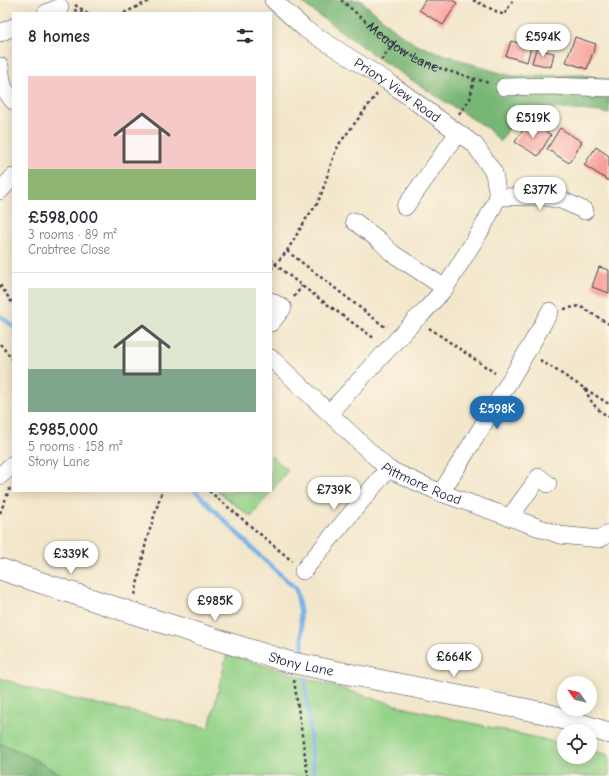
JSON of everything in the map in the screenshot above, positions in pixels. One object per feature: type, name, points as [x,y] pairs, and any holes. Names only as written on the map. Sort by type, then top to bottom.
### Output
[{"type":"main road","name":"Stony Lane","points":[[0,569],[132,613],[289,662],[544,713],[609,733]]},
{"type":"street","name":"Priory View Road","points":[[273,0],[305,29],[387,81],[476,145],[494,174],[498,197]]},
{"type":"street","points":[[0,33],[12,27]]},
{"type":"street","points":[[0,66],[3,87],[12,100]]},
{"type":"street","points":[[504,87],[548,86],[609,88]]},
{"type":"street","points":[[405,207],[454,130]]},
{"type":"street","points":[[0,191],[12,178]]},
{"type":"street","points":[[329,413],[445,288],[484,225],[498,197],[540,196],[564,201],[585,211]]},
{"type":"street","points":[[354,221],[380,241],[392,253],[445,288]]},
{"type":"street","points":[[272,302],[283,308],[272,322]]},
{"type":"street","points":[[440,493],[509,383],[550,311]]},
{"type":"street","name":"Pittmore Road","points":[[272,359],[388,469],[440,493],[560,535],[600,539],[609,533]]},
{"type":"street","points":[[303,571],[388,469]]},
{"type":"street","points":[[510,517],[538,477],[548,484]]},
{"type":"path","points":[[126,12],[151,0]]},
{"type":"path","name":"Meadow Lane","points":[[341,0],[381,34],[417,58],[440,68],[474,78],[470,99],[454,130]]},
{"type":"path","points":[[473,0],[504,15],[513,0]]},
{"type":"path","points":[[272,268],[287,251],[306,219],[317,204],[339,144],[387,81]]},
{"type":"path","points":[[287,251],[385,327],[390,324]]},
{"type":"path","points":[[272,260],[302,286],[388,349]]},
{"type":"path","points":[[0,285],[12,303]]},
{"type":"path","points":[[550,311],[580,306],[609,324]]},
{"type":"path","points":[[416,319],[509,383]]},
{"type":"path","points":[[0,344],[12,359]]},
{"type":"path","points":[[527,352],[609,404]]},
{"type":"path","points":[[585,389],[595,406],[609,417]]},
{"type":"path","points":[[132,613],[146,542],[162,492]]},
{"type":"path","points":[[210,492],[303,571]]},
{"type":"path","points":[[289,662],[293,674],[308,776]]},
{"type":"green space","points":[[299,0],[360,0],[416,45],[493,71],[513,76],[583,75],[609,80],[609,114],[601,112],[524,106],[500,142],[487,128],[381,60]]},
{"type":"green space","points":[[272,457],[288,470],[272,490]]},
{"type":"green space","points":[[218,492],[271,492],[251,517]]},
{"type":"green space","points":[[227,654],[406,708],[557,742],[557,764],[597,764],[597,752],[609,755],[609,776],[0,776],[0,678],[41,692],[209,728]]},
{"type":"green space","points":[[0,743],[21,752],[64,776],[0,776]]},
{"type":"building","points":[[425,0],[452,0],[457,3],[443,25],[419,10]]},
{"type":"building","points":[[575,37],[596,44],[587,69],[566,62]]},
{"type":"building","points":[[511,41],[531,47],[527,62],[506,56]]},
{"type":"building","points":[[536,49],[554,53],[551,67],[532,63]]},
{"type":"building","points":[[529,121],[551,135],[538,156],[515,142]]},
{"type":"building","points":[[560,128],[582,142],[569,163],[547,149]]},
{"type":"building","points":[[596,147],[609,156],[609,181],[584,165]]},
{"type":"building","points":[[599,267],[609,270],[609,293],[592,287]]},
{"type":"waterway","points":[[0,316],[12,325]]},
{"type":"waterway","points":[[196,492],[258,554],[296,589],[300,610],[303,651]]},
{"type":"waterway","points":[[305,678],[314,776]]}]
